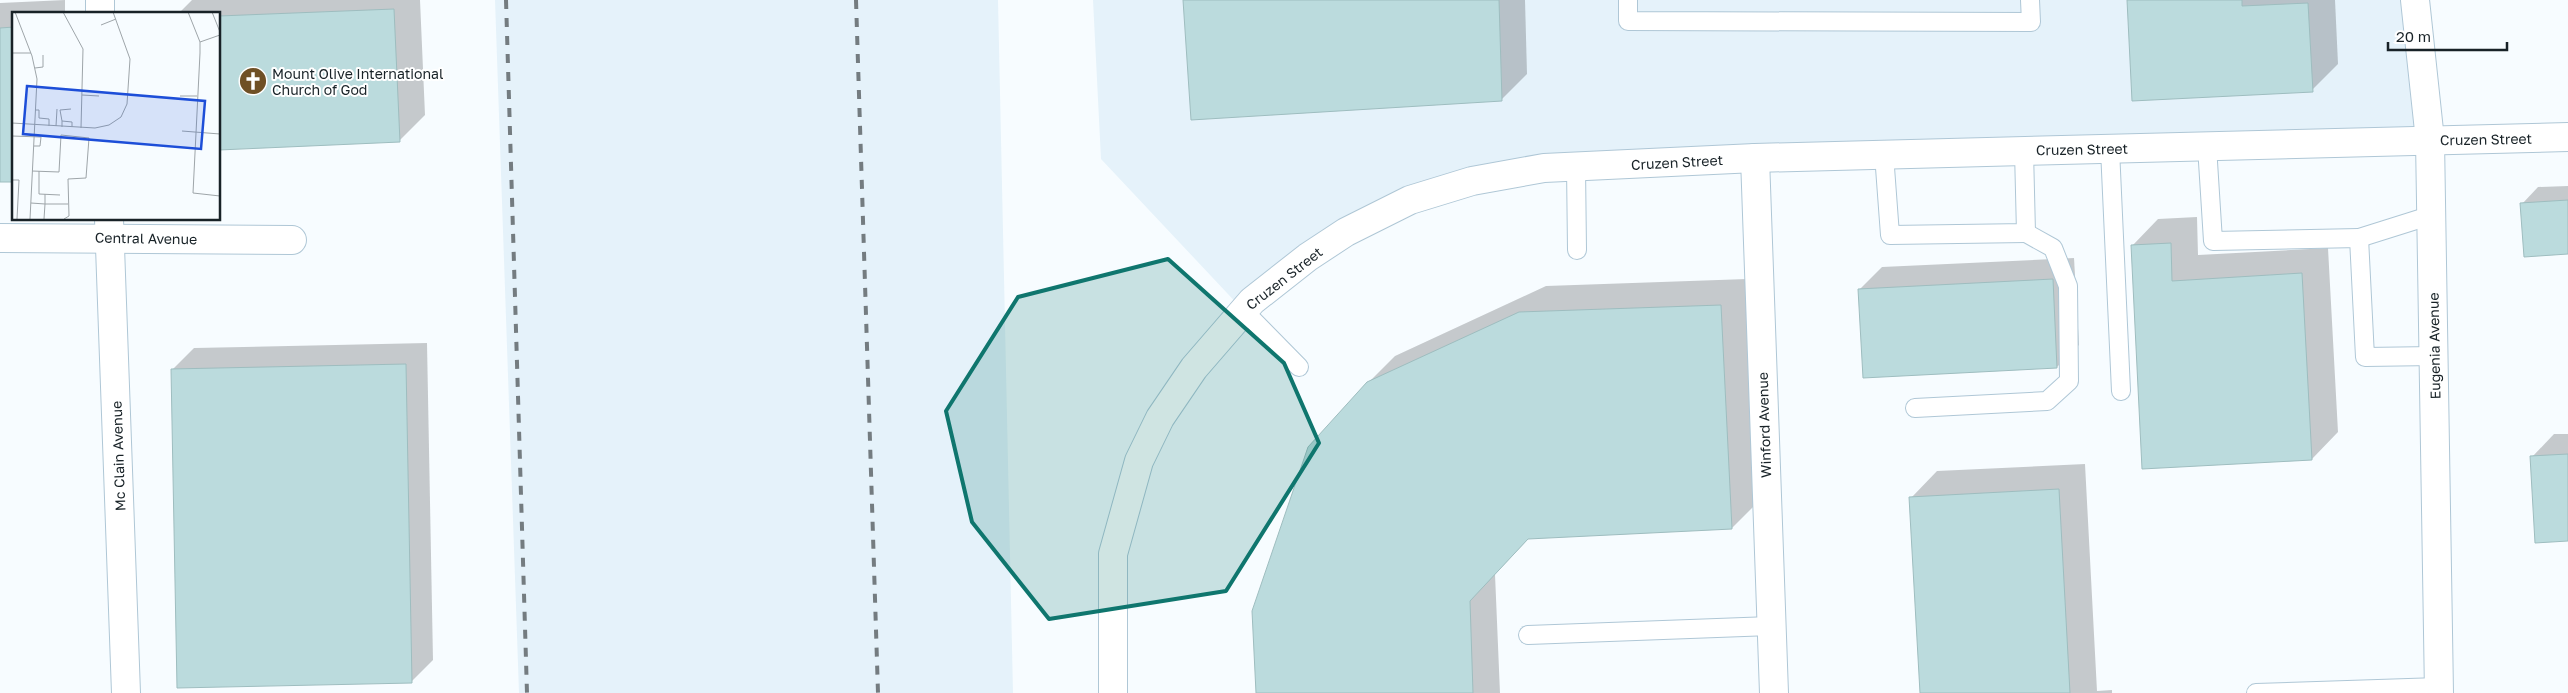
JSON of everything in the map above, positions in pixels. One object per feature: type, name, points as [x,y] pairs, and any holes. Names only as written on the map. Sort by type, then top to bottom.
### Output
[{"type":"street","name":"Eugenia Avenue","points":[[2416,0],[2430,140],[2439,690]]},
{"type":"street","name":"Cruzen Street","points":[[1113,693],[1113,554],[1139,462],[1160,418],[1194,368],[1243,310],[1308,257],[1346,232],[1410,200],[1472,181],[1544,168],[1884,154],[2568,137]]},
{"type":"street","name":"Winford Avenue","points":[[1755,158],[1774,693]]},
{"type":"street","name":"Central Avenue","points":[[0,238],[109,228],[292,240]]},
{"type":"street","name":"Mc Clain Avenue","points":[[109,228],[126,693]]},
{"type":"lane","points":[[1628,0],[1628,21],[2031,22],[2030,0]]},
{"type":"lane","points":[[2207,146],[2213,241],[2359,238],[2432,216]]},
{"type":"lane","points":[[2110,149],[2121,391]]},
{"type":"lane","points":[[2024,151],[2026,233]]},
{"type":"lane","points":[[1884,154],[1890,235],[2026,233],[2053,248],[2068,286],[2069,381],[2047,401],[1915,408]]},
{"type":"lane","points":[[1576,167],[1577,250]]},
{"type":"lane","points":[[2359,238],[2365,357],[2434,356]]},
{"type":"lane","points":[[1243,310],[1299,367]]},
{"type":"lane","points":[[1528,635],[1771,626]]},
{"type":"lane","points":[[2256,693],[2439,690]]},
{"type":"highlighted area","points":[[1168,259],[1284,363],[1319,443],[1226,591],[1049,619],[972,522],[946,411],[1018,297]]},
{"type":"shaded area","points":[[495,0],[998,0],[1013,693],[519,693]]},
{"type":"shaded area","points":[[1093,0],[2415,0],[2430,140],[1544,168],[1410,200],[1243,310],[1101,159]]},
{"type":"building","points":[[1183,0],[1499,0],[1502,101],[1191,120]]},
{"type":"building","points":[[2127,0],[2242,0],[2242,6],[2308,3],[2313,92],[2132,101]]},
{"type":"building","points":[[394,9],[400,142],[220,150],[220,16]]},
{"type":"building","points":[[12,27],[12,182],[0,182],[0,28]]},
{"type":"building","points":[[2568,200],[2568,254],[2524,257],[2520,203]]},
{"type":"building","points":[[2171,243],[2172,281],[2302,273],[2312,460],[2142,469],[2131,245]]},
{"type":"building","points":[[2053,279],[2057,368],[1863,378],[1858,289]]},
{"type":"building","points":[[1721,305],[1732,529],[1528,539],[1470,601],[1473,693],[1256,693],[1252,611],[1308,447],[1367,382],[1519,312]]},
{"type":"building","points":[[406,364],[412,683],[177,688],[171,369]]},
{"type":"building","points":[[2568,454],[2568,541],[2535,543],[2530,456]]},
{"type":"building","points":[[2059,489],[2070,693],[1920,693],[1909,497]]},
{"type":"railway","points":[[506,0],[527,693]]},
{"type":"railway","points":[[856,0],[878,693]]},
{"type":"place","name":"Mount Olive International Church of God","points":[[253,81]]}]
